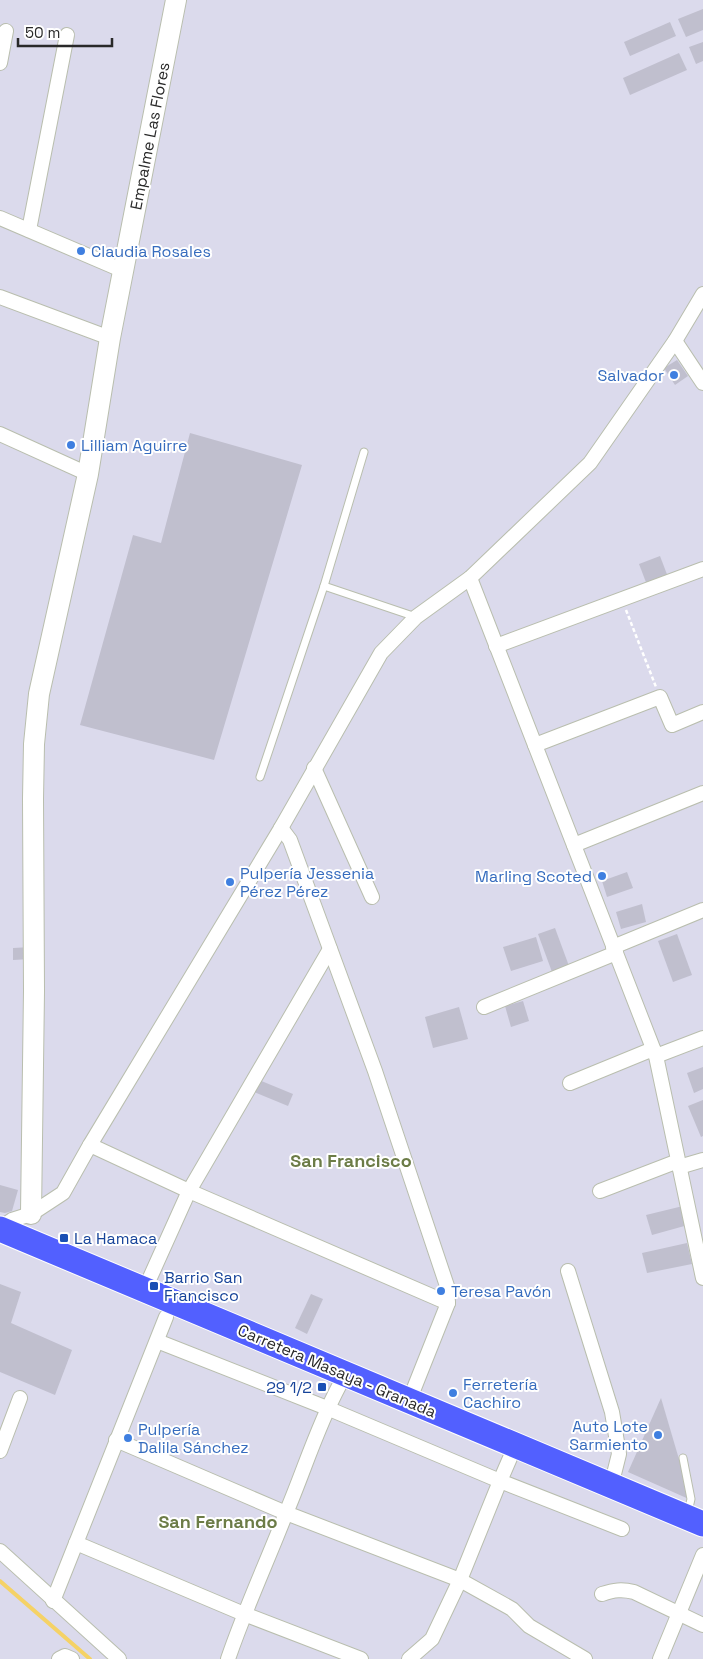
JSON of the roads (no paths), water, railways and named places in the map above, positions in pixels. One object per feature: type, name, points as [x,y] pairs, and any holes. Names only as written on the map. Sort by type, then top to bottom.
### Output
[{"type":"highway","name":"Carretera Masaya - Granada","points":[[0,1229],[695,1520]]},
{"type":"highway","name":"Carretera Masaya - Granada","points":[[0,1247],[703,1537]]},
{"type":"street","name":"Empalme Las Flores","points":[[31,1214],[34,982],[34,744],[39,694],[88,474],[110,338],[176,0]]},
{"type":"street","points":[[0,63],[6,31]]},
{"type":"street","points":[[29,230],[67,35]]},
{"type":"street","points":[[0,218],[124,272]]},
{"type":"street","points":[[0,1229],[12,1220],[31,1214],[62,1193],[281,828],[380,653],[416,617],[470,578],[590,463],[674,341],[703,294]]},
{"type":"street","points":[[0,297],[110,338]]},
{"type":"street","points":[[674,341],[703,383]]},
{"type":"street","points":[[0,434],[88,474]]},
{"type":"street","points":[[496,646],[703,569]]},
{"type":"street","points":[[470,578],[655,1052],[701,1261],[703,1278]]},
{"type":"street","points":[[535,745],[660,697],[672,725],[703,712]]},
{"type":"street","points":[[314,768],[372,897]]},
{"type":"street","points":[[574,845],[703,793]]},
{"type":"street","points":[[281,828],[290,840],[375,1071],[447,1286],[448,1303],[409,1401]]},
{"type":"street","points":[[484,1007],[703,910]]},
{"type":"street","points":[[144,1290],[189,1191],[330,949]]},
{"type":"street","points":[[570,1083],[655,1052],[703,1038]]},
{"type":"street","points":[[90,1145],[189,1191],[448,1303]]},
{"type":"street","points":[[600,1191],[679,1164],[703,1160]]},
{"type":"street","points":[[568,1271],[612,1412],[619,1454],[611,1486]]},
{"type":"street","points":[[53,1601],[166,1317]]},
{"type":"street","points":[[157,1341],[327,1408],[500,1481],[622,1529]]},
{"type":"street","points":[[228,1659],[244,1614],[327,1408],[339,1386]]},
{"type":"street","points":[[0,1451],[20,1398]]},
{"type":"street","points":[[116,1440],[286,1513],[460,1580],[512,1609],[529,1626],[585,1659]]},
{"type":"street","points":[[409,1659],[432,1638],[460,1580],[510,1458]]},
{"type":"street","points":[[76,1543],[244,1614],[361,1659]]},
{"type":"street","points":[[0,1551],[119,1659]]},
{"type":"street","points":[[660,1659],[703,1555]]},
{"type":"street","points":[[602,1594],[615,1590],[629,1590],[703,1625]]},
{"type":"street","points":[[59,1659],[65,1656],[72,1659]]},
{"type":"lane","points":[[260,778],[324,586],[364,452]]},
{"type":"lane","points":[[324,586],[416,617]]},
{"type":"lane","points":[[683,1458],[695,1520]]},
{"type":"waterway","points":[[0,1581],[90,1659]]},
{"type":"place","name":"Claudia Rosales","points":[[81,251]]},
{"type":"place","name":"Salvador","points":[[674,375]]},
{"type":"place","name":"Lilliam Aguirre","points":[[71,445]]},
{"type":"place","name":"Marling Scoted","points":[[602,876]]},
{"type":"place","name":"Pulpería Jessenia Pérez Pérez","points":[[230,882]]},
{"type":"place","name":"La Hamaca","points":[[64,1238]]},
{"type":"place","name":"Barrio San Francisco","points":[[154,1286]]},
{"type":"place","name":"Teresa Pavón","points":[[441,1291]]},
{"type":"place","name":"29 1/2","points":[[322,1387]]},
{"type":"place","name":"Ferretería Cachiro","points":[[453,1393]]},
{"type":"place","name":"Auto Lote Sarmiento","points":[[658,1435]]},
{"type":"place","name":"Pulpería Dalila Sánchez","points":[[128,1438]]},
{"type":"district","name":"San Francisco","points":[[351,1160]]},
{"type":"district","name":"San Fernando","points":[[218,1521]]}]
